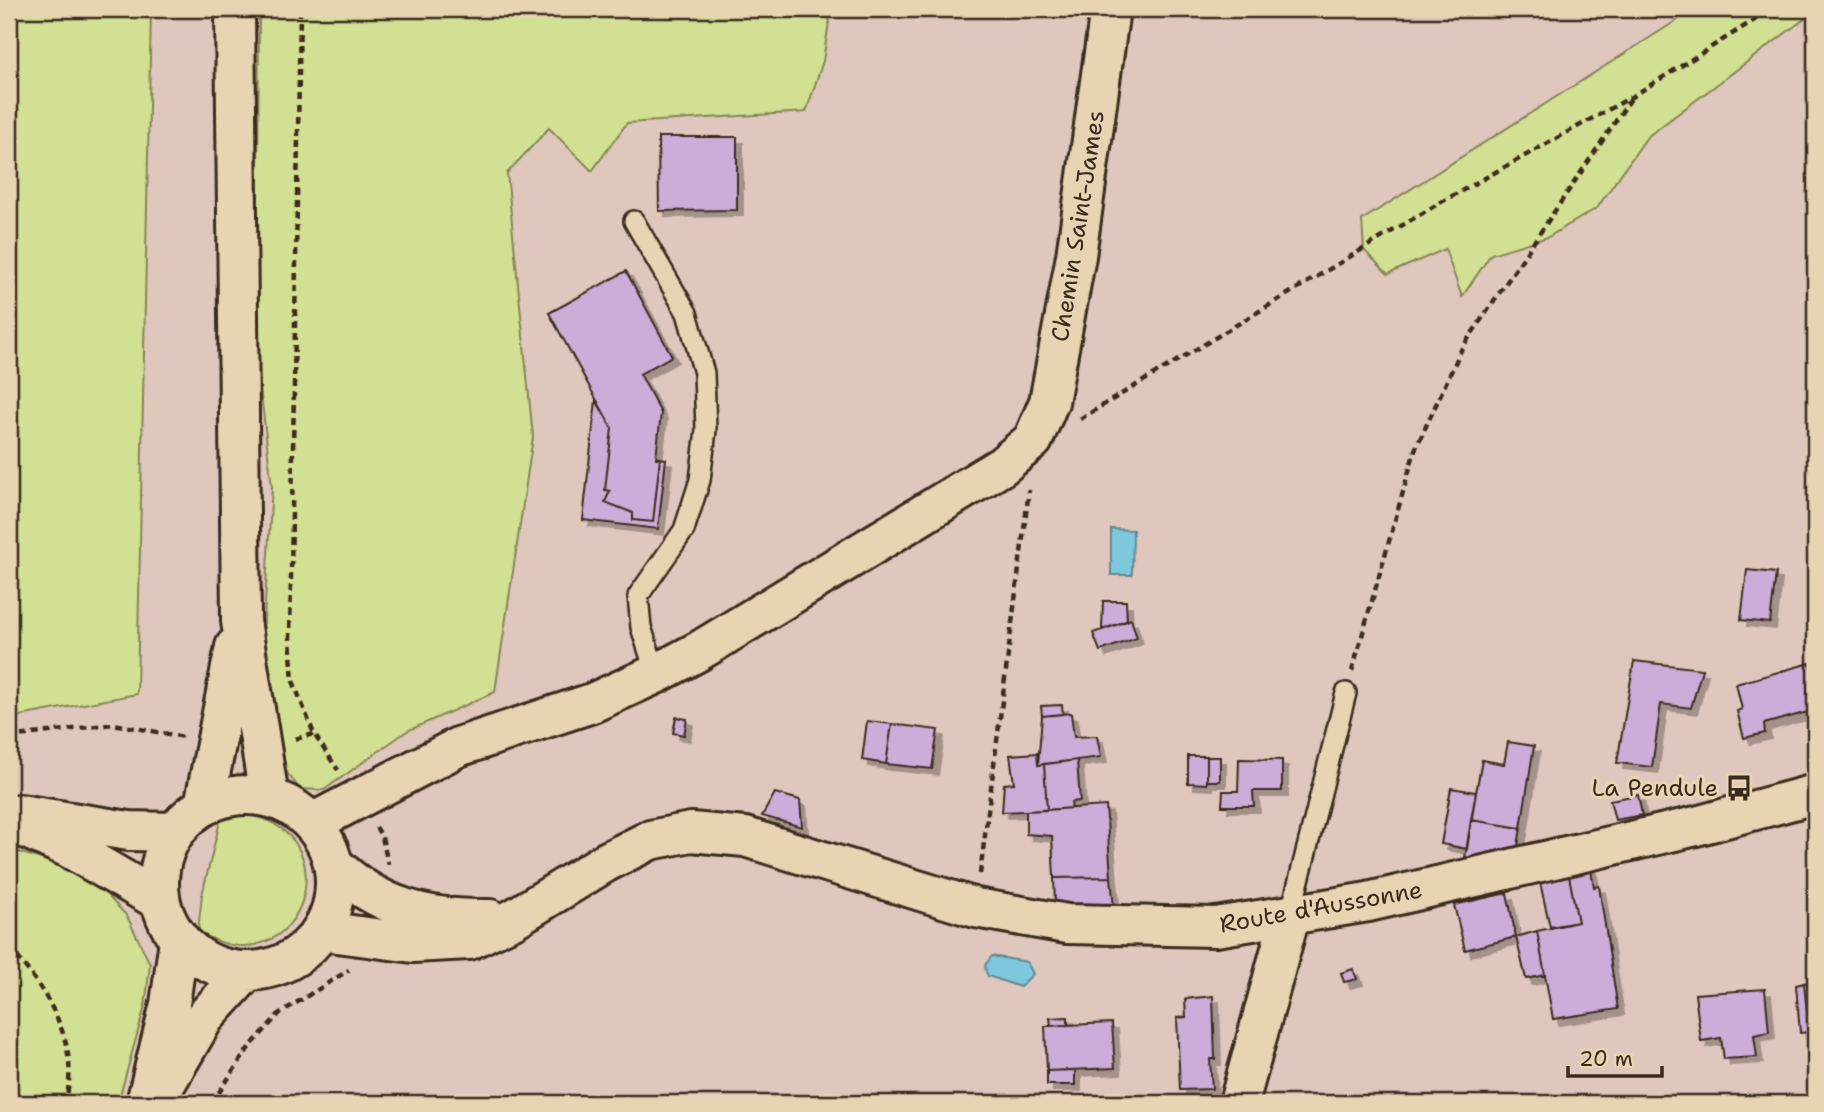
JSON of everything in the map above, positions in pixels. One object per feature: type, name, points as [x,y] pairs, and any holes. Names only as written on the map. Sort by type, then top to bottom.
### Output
[{"type":"main road","points":[[234,9],[241,621],[269,797]]},
{"type":"main road","name":"Chemin Saint-James","points":[[1033,440],[1049,402],[1076,256],[1110,9]]},
{"type":"main road","points":[[312,823],[458,747],[592,703],[656,674],[699,651],[991,472],[1033,440]]},
{"type":"main road","points":[[204,806],[241,621]]},
{"type":"main road","name":"Route d'Aussonne","points":[[322,931],[438,944],[469,940],[513,919],[606,862],[650,840],[691,832],[745,837],[976,908],[1067,924],[1147,928],[1216,927],[1290,916],[1599,849],[1815,793]]},
{"type":"main road","points":[[247,794],[269,797],[292,807],[312,823],[325,842],[334,864],[336,887],[332,910],[322,931],[302,954],[275,968],[245,972],[209,964],[179,940],[167,922],[160,901],[158,877],[164,854],[174,832],[204,806],[225,797],[247,794]]},
{"type":"main road","points":[[9,813],[129,831],[174,832]]},
{"type":"main road","points":[[9,821],[71,849],[160,901]]},
{"type":"main road","points":[[334,864],[349,879],[377,899],[402,910],[445,918],[513,919]]},
{"type":"main road","points":[[1239,1103],[1290,916]]},
{"type":"main road","points":[[146,1103],[170,1004],[179,940]]},
{"type":"main road","points":[[154,1103],[204,1018],[245,972]]},
{"type":"lane","points":[[634,221],[687,313],[704,373],[706,430],[700,480],[684,530],[638,596],[641,627],[656,674]]},
{"type":"lane","points":[[1290,916],[1346,693]]},
{"type":"path","points":[[300,9],[291,660],[293,681],[314,734],[340,772]]},
{"type":"path","points":[[976,908],[1033,440],[1057,433],[1436,205],[1633,96],[1772,9]]},
{"type":"path","points":[[1346,693],[1415,450],[1462,348],[1633,96]]},
{"type":"path","points":[[9,737],[113,724],[192,739]]},
{"type":"path","points":[[371,820],[382,837],[388,870]]},
{"type":"path","points":[[9,947],[28,969],[61,1024],[71,1082],[65,1103]]},
{"type":"path","points":[[212,1103],[248,1049],[280,1013],[351,969]]},
{"type":"green space","points":[[9,9],[151,9],[137,694],[9,718]]},
{"type":"green space","points":[[259,9],[831,9],[823,61],[806,112],[627,123],[592,171],[549,128],[507,173],[533,437],[495,692],[407,731],[324,790],[300,789],[280,764],[262,652],[272,487],[257,361]]},
{"type":"green space","points":[[1695,9],[1815,11],[1647,137],[1597,208],[1548,237],[1491,254],[1462,297],[1445,249],[1388,274],[1364,250],[1362,220]]},
{"type":"green space","points":[[237,814],[274,824],[297,845],[306,872],[302,901],[288,925],[265,942],[235,945],[198,931],[202,895],[221,817]]},
{"type":"green space","points":[[9,849],[86,873],[127,916],[150,964],[145,1006],[118,1103],[9,1103]]},
{"type":"water","points":[[1111,529],[1133,530],[1132,575],[1111,575]]},
{"type":"water","points":[[992,956],[1027,962],[1033,974],[1020,987],[988,976],[985,965]]},
{"type":"building","points":[[658,137],[737,137],[737,210],[659,211]]},
{"type":"building","points":[[626,271],[672,356],[640,374],[661,413],[656,458],[660,458],[653,522],[633,520],[633,513],[605,502],[610,491],[605,490],[612,428],[549,313]]},
{"type":"building","points":[[596,400],[612,428],[605,490],[610,491],[605,502],[633,513],[633,520],[653,522],[660,458],[666,459],[658,529],[583,520]]},
{"type":"building","points":[[1747,570],[1776,573],[1770,623],[1741,620]]},
{"type":"building","points":[[1103,601],[1126,601],[1127,621],[1102,630]]},
{"type":"building","points":[[1131,619],[1137,638],[1100,651],[1093,633]]},
{"type":"building","points":[[1634,661],[1702,669],[1691,708],[1661,704],[1652,767],[1617,763]]},
{"type":"building","points":[[1810,663],[1815,681],[1815,710],[1764,724],[1765,733],[1744,738],[1737,711],[1742,709],[1736,684]]},
{"type":"building","points":[[1062,705],[1063,714],[1042,716],[1041,706]]},
{"type":"building","points":[[1071,713],[1074,737],[1097,736],[1101,757],[1038,765],[1042,716]]},
{"type":"building","points":[[676,717],[687,719],[684,735],[673,733]]},
{"type":"building","points":[[867,721],[892,724],[886,764],[862,760]]},
{"type":"building","points":[[892,724],[938,730],[932,769],[886,764]]},
{"type":"building","points":[[1508,742],[1534,746],[1521,828],[1471,820],[1482,760],[1504,764]]},
{"type":"building","points":[[1037,753],[1038,765],[1044,764],[1047,810],[1002,812],[1004,784],[1014,783],[1010,755]]},
{"type":"building","points":[[1188,756],[1207,756],[1207,784],[1188,783]]},
{"type":"building","points":[[1207,757],[1220,757],[1220,781],[1207,781]]},
{"type":"building","points":[[1239,759],[1282,760],[1282,791],[1253,791],[1254,806],[1222,806],[1223,791],[1238,791]]},
{"type":"building","points":[[1077,760],[1080,801],[1071,802],[1072,808],[1047,810],[1044,764]]},
{"type":"building","points":[[1451,788],[1476,792],[1467,849],[1441,844]]},
{"type":"building","points":[[775,793],[800,800],[802,827],[762,816]]},
{"type":"building","points":[[1638,795],[1642,815],[1615,820],[1610,800]]},
{"type":"building","points":[[1106,806],[1111,877],[1054,878],[1052,836],[1026,834],[1026,811]]},
{"type":"building","points":[[1471,820],[1521,828],[1518,846],[1465,858]]},
{"type":"building","points":[[1590,865],[1594,887],[1599,886],[1618,1009],[1553,1019],[1537,931],[1578,922],[1568,871]]},
{"type":"building","points":[[1568,871],[1578,922],[1550,927],[1539,878]]},
{"type":"building","points":[[1111,877],[1114,908],[1055,905],[1054,878]]},
{"type":"building","points":[[1507,893],[1516,937],[1465,950],[1454,905]]},
{"type":"building","points":[[1537,931],[1545,975],[1526,979],[1516,937]]},
{"type":"building","points":[[1353,969],[1357,979],[1344,982],[1341,973]]},
{"type":"building","points":[[1815,982],[1815,1032],[1809,1032],[1804,983]]},
{"type":"building","points":[[1804,983],[1809,1032],[1800,1033],[1796,985]]},
{"type":"building","points":[[1765,989],[1769,1032],[1754,1035],[1757,1057],[1724,1059],[1721,1038],[1701,1041],[1695,994]]},
{"type":"building","points":[[1213,996],[1215,1059],[1210,1059],[1212,1089],[1180,1090],[1177,1018],[1186,1017],[1185,999]]},
{"type":"building","points":[[1068,1017],[1068,1025],[1051,1026],[1050,1018]]},
{"type":"building","points":[[1112,1023],[1115,1068],[1047,1071],[1045,1026]]},
{"type":"building","points":[[1075,1070],[1075,1085],[1047,1085],[1047,1071]]},
{"type":"place","name":"La Pendule","points":[[1739,788]]}]
